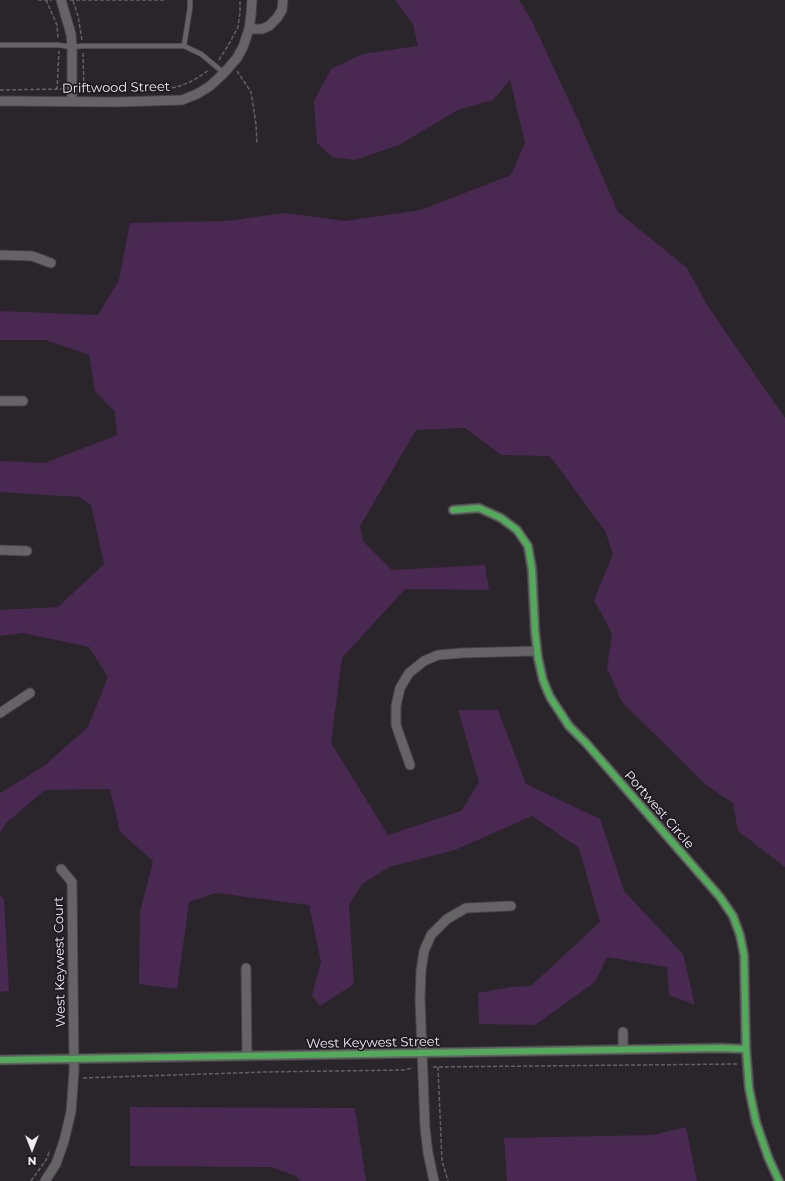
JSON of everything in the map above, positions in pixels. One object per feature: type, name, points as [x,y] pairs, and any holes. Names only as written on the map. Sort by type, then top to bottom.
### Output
[{"type":"street","points":[[61,0],[71,34],[72,102]]},
{"type":"street","name":"Driftwood Street","points":[[0,101],[118,102],[182,100],[197,94],[210,86],[237,58],[243,47],[249,29],[252,0]]},
{"type":"street","points":[[249,29],[262,29],[269,26],[282,10],[283,0]]},
{"type":"street","points":[[0,255],[32,256],[52,263]]},
{"type":"street","points":[[0,401],[23,401]]},
{"type":"street","name":"Portwest Circle","points":[[454,510],[479,508],[501,518],[517,530],[528,546],[532,569],[537,651],[543,680],[550,697],[569,726],[586,743],[720,897],[733,916],[740,935],[744,954],[746,1049],[749,1088],[756,1122],[768,1157],[779,1181]]},
{"type":"street","points":[[0,550],[27,551]]},
{"type":"street","points":[[410,765],[396,725],[396,706],[400,688],[409,674],[424,661],[438,656],[462,653],[537,651]]},
{"type":"street","points":[[0,713],[30,693]]},
{"type":"street","name":"West Keywest Court","points":[[45,1181],[56,1164],[64,1141],[71,1112],[74,1078],[72,882],[61,869]]},
{"type":"street","points":[[434,1181],[428,1153],[425,1128],[420,999],[421,971],[424,951],[431,935],[447,919],[466,908],[511,906]]},
{"type":"street","points":[[246,968],[247,1056]]},
{"type":"street","points":[[622,1050],[623,1032]]},
{"type":"street","name":"West Keywest Street","points":[[0,1060],[720,1048],[746,1049]]},
{"type":"lane","points":[[184,46],[190,0]]},
{"type":"lane","points":[[0,45],[72,47],[184,46],[201,54],[224,73]]},
{"type":"path","points":[[38,0],[164,0]]},
{"type":"path","points":[[0,90],[72,88],[159,90],[176,87],[190,82],[204,74],[220,58],[229,44],[238,26],[240,0]]},
{"type":"path","points":[[237,70],[251,92],[256,124],[257,144]]},
{"type":"path","points":[[74,1078],[264,1072],[404,1070],[416,1067],[737,1064]]},
{"type":"path","points":[[438,1067],[442,1161],[448,1181]]},
{"type":"path","points":[[31,1181],[46,1160],[51,1147]]},
{"type":"shaded area","points":[[395,0],[519,0],[531,19],[578,120],[618,212],[687,268],[707,305],[785,418],[785,867],[738,831],[733,803],[706,785],[622,702],[607,668],[612,633],[594,600],[613,554],[605,531],[550,456],[501,455],[465,428],[416,430],[360,526],[363,541],[392,570],[485,565],[489,590],[405,589],[342,658],[331,743],[388,835],[461,811],[479,782],[458,710],[498,710],[526,784],[600,819],[624,891],[683,954],[695,1005],[669,995],[667,967],[607,957],[595,982],[535,1025],[479,1024],[478,993],[511,987],[531,986],[600,922],[579,848],[532,816],[455,850],[389,867],[362,884],[349,905],[354,984],[320,1006],[312,995],[321,962],[309,905],[216,893],[189,902],[177,989],[139,984],[140,912],[153,861],[120,832],[110,789],[45,790],[6,823],[0,833],[0,793],[44,766],[88,727],[108,677],[89,647],[23,633],[0,636],[0,610],[58,607],[104,564],[91,505],[79,497],[0,492],[0,461],[45,463],[117,435],[115,412],[95,391],[89,355],[46,340],[0,340],[0,311],[98,315],[119,280],[130,223],[227,221],[284,213],[345,221],[421,210],[511,175],[525,143],[510,80],[493,100],[458,110],[399,145],[355,160],[332,157],[317,143],[314,101],[331,69],[363,54],[418,46],[413,24]]},
{"type":"shaded area","points":[[0,895],[4,899],[9,991],[0,992]]},
{"type":"shaded area","points":[[130,1107],[355,1108],[366,1181],[300,1181],[296,1176],[271,1167],[130,1166]]},
{"type":"shaded area","points":[[686,1127],[697,1181],[507,1181],[504,1138],[652,1135]]},
{"type":"cycle path","points":[[453,510],[479,508],[501,518],[517,530],[528,546],[532,569],[538,658],[543,680],[550,697],[569,726],[586,743],[720,897],[733,916],[740,935],[744,955],[746,1049],[749,1088],[756,1122],[768,1157],[779,1181]]},
{"type":"cycle path","points":[[0,1060],[720,1048],[746,1049]]}]
